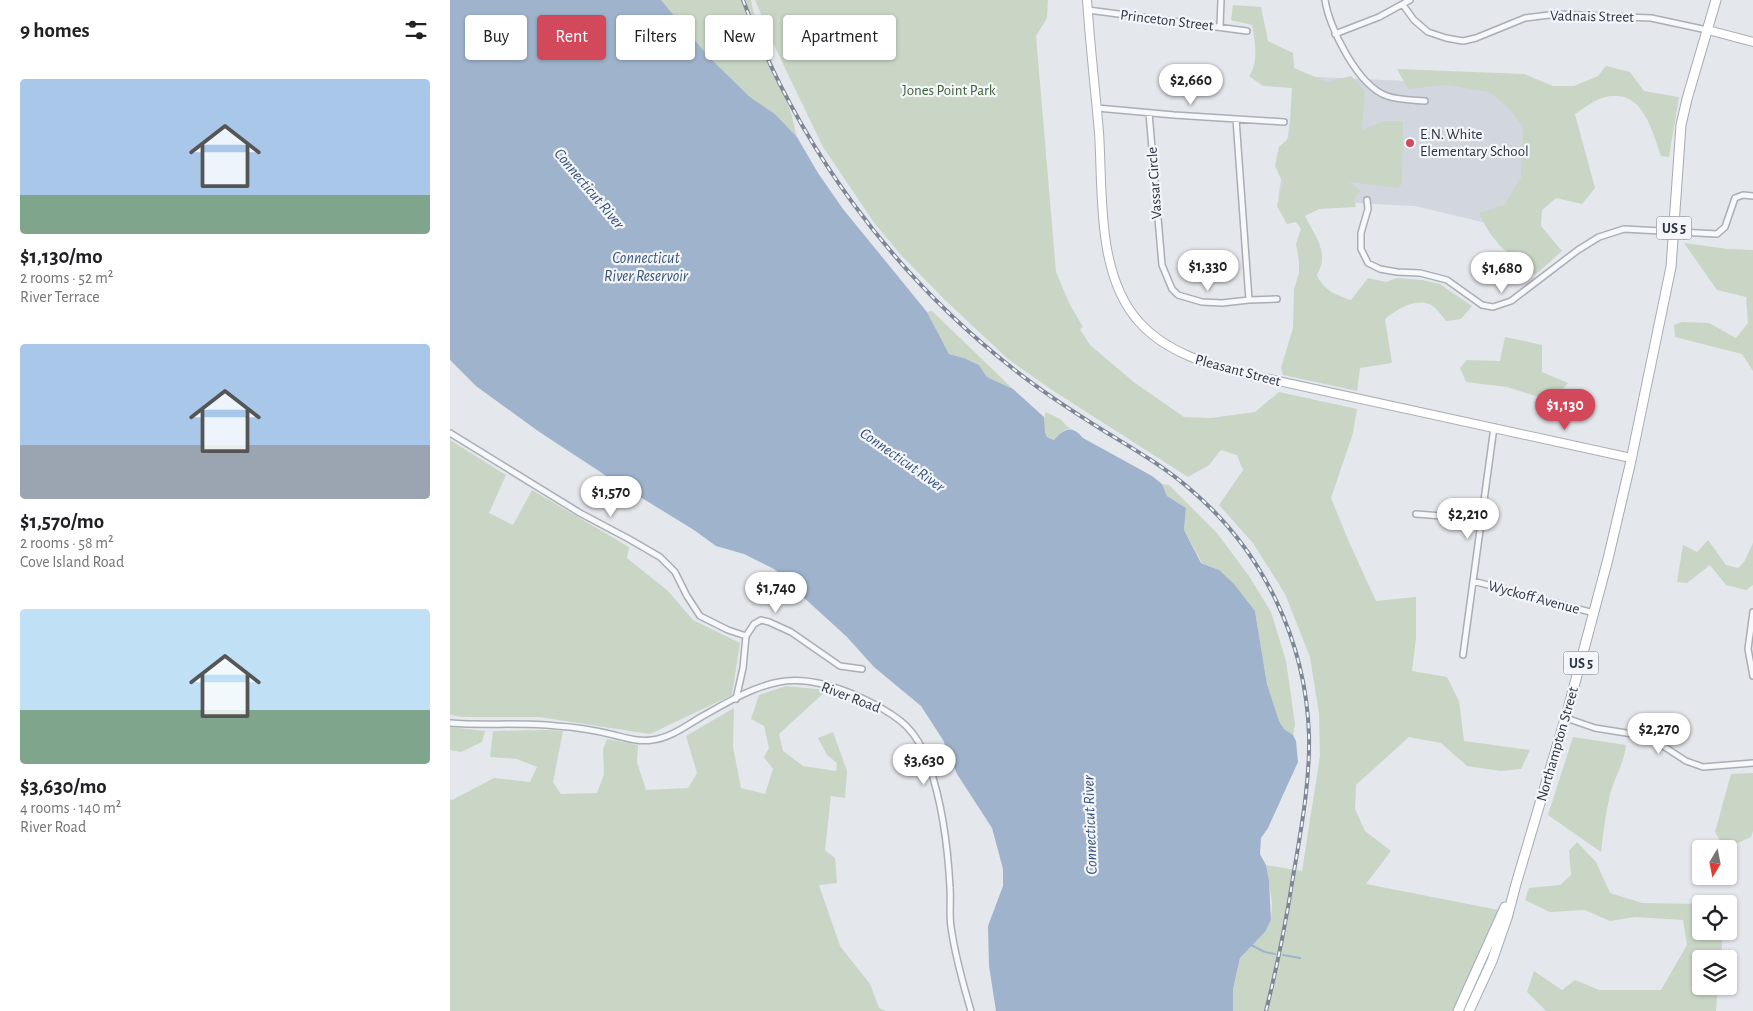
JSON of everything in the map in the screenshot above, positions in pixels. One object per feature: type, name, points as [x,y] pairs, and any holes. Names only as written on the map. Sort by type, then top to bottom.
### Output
[{"type":"main road","name":"US 5","points":[[1631,458],[1671,268],[1681,125],[1686,99],[1716,0]]},
{"type":"main road","name":"Northampton Street","points":[[1516,884],[1566,718],[1594,613],[1631,458]]},
{"type":"main road","name":"US 5","points":[[1458,1011],[1516,884]]},
{"type":"main road","name":"US 5","points":[[1469,1011],[1500,941],[1516,884]]},
{"type":"street","name":"Pleasant Street","points":[[1087,0],[1108,257],[1121,296],[1139,322],[1167,346],[1188,356],[1246,374],[1631,458]]},
{"type":"street","points":[[1220,26],[1221,0]]},
{"type":"street","points":[[1325,0],[1335,34],[1363,78],[1376,91],[1387,96],[1425,101]]},
{"type":"street","points":[[1335,34],[1379,17],[1410,0]]},
{"type":"street","name":"Vadnais Street","points":[[1403,5],[1414,20],[1428,32],[1463,41],[1476,38],[1525,18],[1557,14],[1651,18],[1708,30]]},
{"type":"street","name":"Princeton Street","points":[[1088,10],[1247,31]]},
{"type":"street","points":[[1708,30],[1753,42]]},
{"type":"street","points":[[1097,108],[1284,122]]},
{"type":"street","name":"Vassar Circle","points":[[1149,113],[1162,265],[1172,289],[1178,295],[1202,302],[1222,303],[1249,300],[1277,300]]},
{"type":"street","points":[[1236,119],[1249,300]]},
{"type":"street","points":[[1367,200],[1368,209],[1361,233],[1361,249],[1368,264],[1380,269],[1420,273],[1447,280],[1482,305],[1493,307],[1511,301],[1578,250],[1600,237],[1624,229],[1717,234],[1725,227],[1735,198],[1743,195],[1753,196]]},
{"type":"street","points":[[1463,655],[1494,427]]},
{"type":"street","points":[[450,433],[580,513],[660,558],[675,572],[700,616],[728,630],[746,636]]},
{"type":"street","points":[[1416,514],[1481,519]]},
{"type":"street","name":"Wyckoff Avenue","points":[[1473,581],[1594,613]]},
{"type":"street","points":[[1753,612],[1748,648],[1753,676]]},
{"type":"street","points":[[736,699],[746,636],[754,624],[760,620],[791,632],[840,666],[862,669]]},
{"type":"street","name":"River Road","points":[[450,723],[553,725],[581,728],[634,740],[653,740],[681,730],[751,691],[781,681],[807,681],[833,686],[890,712],[909,728],[921,745],[930,766],[939,802],[946,847],[951,926],[971,1011]]},
{"type":"street","points":[[1566,718],[1594,728],[1639,735],[1654,740],[1686,761],[1703,767],[1753,763]]},
{"type":"shaded area","name":"E.N. White Elementary School","points":[[1297,76],[1539,87],[1524,232],[1415,206],[1278,199]]},
{"type":"green space","points":[[661,0],[751,0],[755,15],[705,15],[705,52],[695,40],[695,15],[674,15]]},
{"type":"green space","name":"Jones Point Park","points":[[755,0],[1048,0],[1047,18],[1036,36],[1056,272],[1070,305],[1083,327],[1080,329],[1090,345],[1135,383],[1184,417],[1211,418],[1255,412],[1279,392],[1357,409],[1353,433],[1331,498],[1376,601],[1416,597],[1416,638],[1412,671],[1447,677],[1459,701],[1464,741],[1530,750],[1521,769],[1501,771],[1467,766],[1441,743],[1409,737],[1356,785],[1355,809],[1365,831],[1391,851],[1366,884],[1514,913],[1459,1011],[1233,1011],[1233,989],[1240,958],[1265,932],[1271,920],[1272,903],[1266,865],[1302,871],[1320,756],[1319,714],[1310,657],[1285,594],[1253,543],[1219,505],[1243,470],[1237,455],[1221,450],[1209,465],[1188,477],[1052,390],[1008,359],[945,300],[901,255],[875,224],[823,147],[773,43],[773,15],[761,15]]},
{"type":"green space","points":[[1233,5],[1261,7],[1268,41],[1293,53],[1294,68],[1327,82],[1351,76],[1365,91],[1362,130],[1384,121],[1403,121],[1402,184],[1397,188],[1349,182],[1361,191],[1354,198],[1356,207],[1319,209],[1305,216],[1322,252],[1321,267],[1317,275],[1323,285],[1331,292],[1351,300],[1368,278],[1386,282],[1397,278],[1422,280],[1440,284],[1472,306],[1461,319],[1446,321],[1434,307],[1424,303],[1406,306],[1389,316],[1385,319],[1392,363],[1360,368],[1357,391],[1283,375],[1281,368],[1293,328],[1294,289],[1299,273],[1296,244],[1301,229],[1296,222],[1287,224],[1277,206],[1283,183],[1275,166],[1279,147],[1289,138],[1292,88],[1263,86],[1249,76],[1255,58],[1252,25],[1231,20]]},
{"type":"green space","points":[[712,60],[771,60],[791,113],[797,137],[775,114],[750,97]]},
{"type":"green space","points":[[1606,66],[1630,72],[1644,91],[1679,97],[1669,157],[1661,156],[1653,133],[1642,112],[1635,103],[1626,98],[1615,96],[1602,98],[1575,114],[1595,188],[1582,204],[1556,198],[1542,210],[1541,226],[1562,251],[1535,275],[1526,265],[1496,241],[1479,213],[1504,205],[1521,178],[1523,127],[1508,107],[1489,92],[1447,85],[1408,89],[1397,69],[1524,74],[1553,86],[1574,86],[1598,76]]},
{"type":"green space","points":[[1684,243],[1728,249],[1753,250],[1753,371],[1742,354],[1675,337],[1674,325],[1682,322],[1709,323],[1736,338],[1748,323],[1746,297],[1717,290]]},
{"type":"green space","points":[[932,311],[1013,389],[987,377],[979,365],[949,354],[927,312]]},
{"type":"green space","points":[[1505,337],[1542,345],[1542,372],[1568,383],[1552,401],[1507,387],[1466,382],[1460,368],[1467,360],[1500,361]]},
{"type":"green space","points":[[1046,412],[1060,419],[1070,429],[1064,430],[1055,440],[1047,437],[1046,434],[1044,421]]},
{"type":"green space","points":[[450,440],[506,475],[489,513],[513,525],[532,490],[629,547],[627,558],[668,591],[693,620],[740,643],[732,695],[650,734],[539,717],[462,717],[450,715]]},
{"type":"green space","points":[[1162,484],[1169,485],[1217,533],[1249,576],[1271,612],[1286,661],[1295,724],[1293,735],[1284,729],[1279,721],[1267,684],[1255,611],[1219,570],[1202,563],[1184,530],[1186,508],[1167,496]]},
{"type":"green space","points":[[1708,540],[1726,565],[1738,568],[1744,562],[1753,543],[1753,585],[1746,590],[1726,585],[1710,565],[1687,583],[1677,582],[1683,545],[1697,552]]},
{"type":"green space","points":[[786,686],[827,690],[779,734],[783,751],[803,766],[836,771],[837,763],[827,755],[818,738],[833,732],[847,771],[845,798],[831,796],[825,850],[835,858],[837,883],[819,885],[840,946],[870,984],[879,1008],[886,1011],[450,1011],[450,799],[452,800],[494,778],[530,782],[537,767],[517,759],[490,757],[493,731],[563,731],[553,782],[561,794],[597,793],[604,774],[603,749],[607,739],[638,745],[637,762],[646,790],[688,788],[697,773],[686,736],[734,708],[733,747],[741,788],[765,794],[773,769],[764,757],[769,748],[764,726],[751,719],[759,695]]},
{"type":"green space","points":[[450,727],[485,731],[482,742],[461,752],[450,750]]},
{"type":"green space","points":[[1573,737],[1626,745],[1610,794],[1601,852],[1548,815]]},
{"type":"green space","points":[[1753,773],[1753,831],[1751,837],[1738,843],[1738,840],[1720,840],[1715,832],[1731,774]]},
{"type":"green space","points":[[1577,842],[1596,862],[1610,893],[1642,903],[1692,904],[1692,940],[1722,940],[1722,950],[1692,950],[1692,995],[1717,995],[1716,1011],[1546,1011],[1527,992],[1534,971],[1562,990],[1575,980],[1599,990],[1661,990],[1687,945],[1683,920],[1635,917],[1610,921],[1585,910],[1550,912],[1525,900],[1529,888],[1560,885],[1571,875],[1569,851]]},
{"type":"water","name":"Connecticut River Reservoir","points":[[450,0],[661,0],[674,15],[616,15],[616,60],[695,60],[695,40],[705,52],[705,60],[712,60],[750,97],[775,114],[797,137],[818,173],[843,209],[927,312],[949,354],[979,365],[987,377],[1013,389],[1044,417],[1047,437],[1054,440],[1065,431],[1075,431],[1083,438],[1152,476],[1162,484],[1167,496],[1186,508],[1184,530],[1201,563],[1219,570],[1234,584],[1255,611],[1267,684],[1279,721],[1284,729],[1293,735],[1296,741],[1298,762],[1268,828],[1261,838],[1260,854],[1266,865],[1269,881],[1271,920],[1265,932],[1240,958],[1233,989],[1233,1011],[996,1011],[989,966],[988,926],[1003,886],[1003,869],[992,828],[957,774],[943,740],[921,706],[874,667],[847,637],[774,569],[744,554],[716,546],[694,530],[611,479],[538,431],[476,386],[450,360]]},
{"type":"waterway","points":[[1251,945],[1265,952],[1275,954]]},
{"type":"waterway","points":[[1283,955],[1300,958]]},
{"type":"railway","points":[[743,0],[765,53],[791,105],[820,154],[852,202],[887,247],[926,290],[967,330],[1011,367],[1059,402],[1141,453],[1191,490],[1217,514],[1239,541],[1259,570],[1276,600],[1289,632],[1299,666],[1306,700],[1309,753],[1299,842],[1284,928],[1266,1011]]},
{"type":"place","name":"E.N. White Elementary School","points":[[1410,143]]},
{"type":"water label","name":"Connecticut River","points":[[590,188]]},
{"type":"water label","name":"Connecticut River","points":[[903,459]]},
{"type":"water label","name":"Connecticut River","points":[[1089,825]]}]
